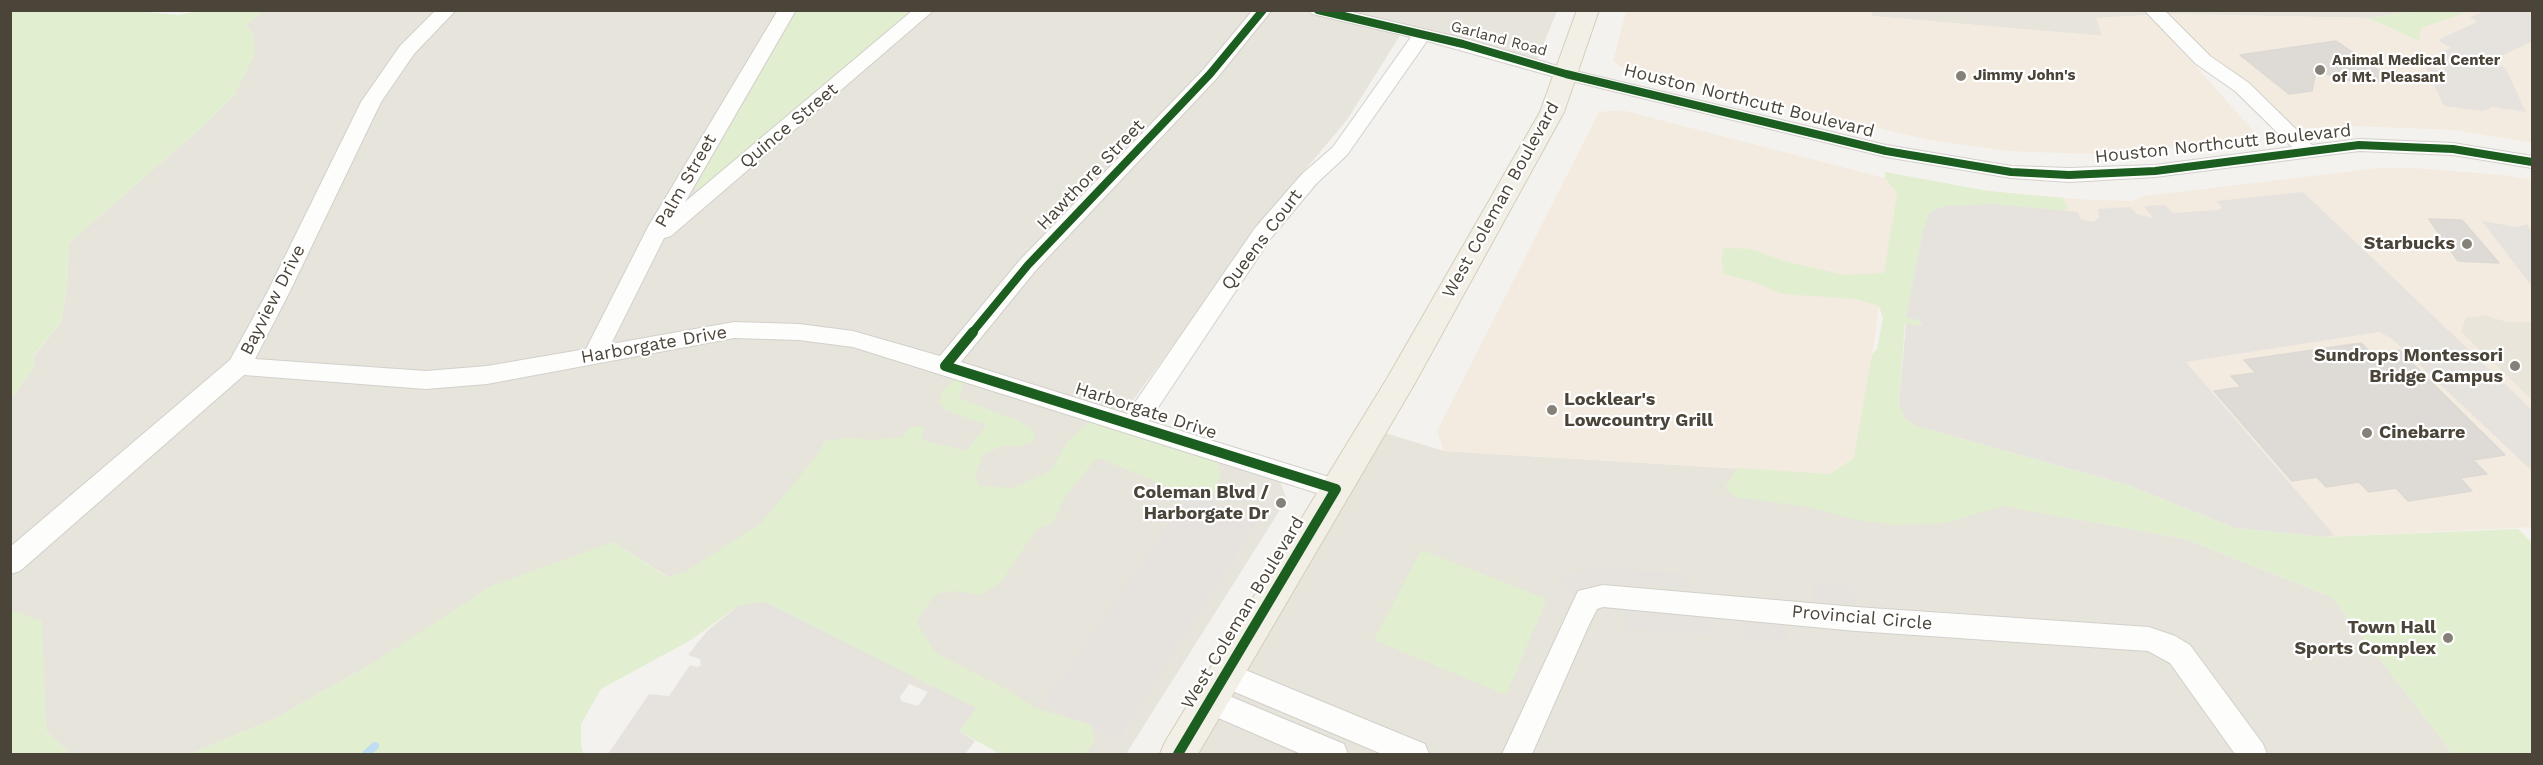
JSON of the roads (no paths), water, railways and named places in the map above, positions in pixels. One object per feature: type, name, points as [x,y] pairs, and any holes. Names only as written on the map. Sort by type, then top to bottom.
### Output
[{"type":"main road","name":"West Coleman Boulevard","points":[[1178,754],[1504,200],[1552,112],[1588,10]]},
{"type":"street","name":"Bayview Drive","points":[[10,563],[239,366],[279,291],[371,102],[407,50],[447,10]]},
{"type":"street","name":"Palm Street","points":[[594,356],[652,241],[787,10]]},
{"type":"street","name":"Quince Street","points":[[652,241],[926,10]]},
{"type":"street","name":"Hawthore Street","points":[[945,366],[1028,265],[1210,74],[1263,10]]},
{"type":"street","name":"Garland Road","points":[[1318,10],[1566,74]]},
{"type":"street","points":[[2153,10],[2203,60],[2242,87],[2308,152]]},
{"type":"street","name":"Queens Court","points":[[1133,425],[1263,233],[1309,179],[1340,151],[1422,35]]},
{"type":"street","points":[[2203,60],[2223,91],[2287,154]]},
{"type":"street","name":"Houston Northcutt Boulevard","points":[[1566,74],[1886,151],[2011,172],[2069,175],[2120,174],[2359,145],[2453,149],[2532,162]]},
{"type":"street","name":"Harborgate Drive","points":[[239,366],[426,380],[487,375],[734,330],[799,332],[853,339],[1336,489]]},
{"type":"street","name":"Provincial Circle","points":[[1517,754],[1588,599],[1603,596],[1856,619],[2149,639],[2180,654],[2252,754]]},
{"type":"street","points":[[1218,688],[1333,754]]},
{"type":"street","points":[[1218,688],[1413,754]]},
{"type":"waterway","points":[[366,754],[375,746]]},
{"type":"place","name":"Animal Medical Center of Mt. Pleasant","points":[[2320,70]]},
{"type":"place","name":"Jimmy John's","points":[[1961,76]]},
{"type":"place","name":"Starbucks","points":[[2467,244]]},
{"type":"place","name":"Sundrops Montessori Bridge Campus","points":[[2515,366]]},
{"type":"place","name":"Locklear's Lowcountry Grill","points":[[1552,410]]},
{"type":"place","name":"Cinebarre","points":[[2367,433]]},
{"type":"place","name":"Coleman Blvd / Harborgate Dr","points":[[1281,503]]},
{"type":"place","name":"Town Hall Sports Complex","points":[[2448,638]]}]
